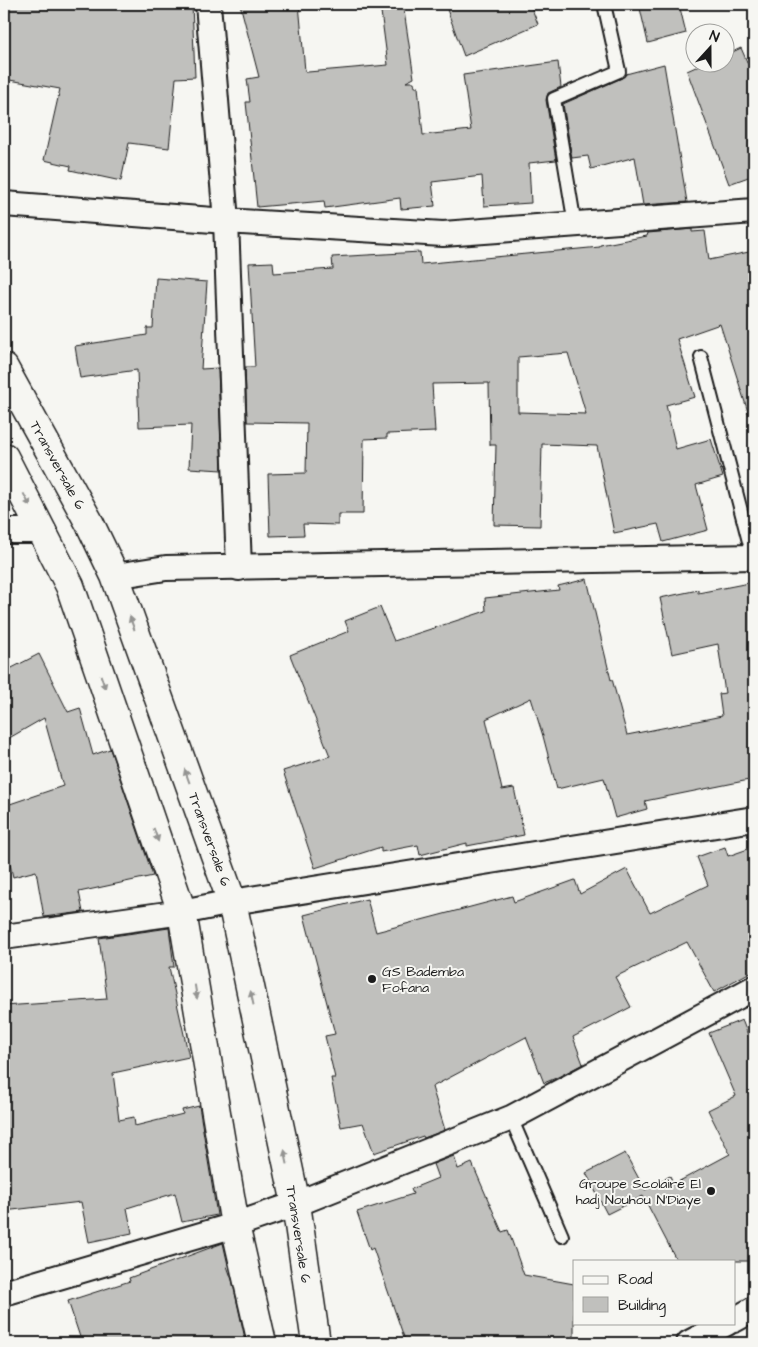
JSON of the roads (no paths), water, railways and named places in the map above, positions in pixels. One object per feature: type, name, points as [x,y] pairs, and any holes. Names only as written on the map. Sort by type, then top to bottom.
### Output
[{"type":"main road","name":"Transversale 6","points":[[4,368],[89,522],[115,576],[232,902],[296,1204],[316,1343]]},
{"type":"main road","points":[[4,457],[70,586],[182,912],[235,1225],[262,1343]]},
{"type":"street","points":[[208,4],[226,221],[239,568]]},
{"type":"street","points":[[4,204],[226,221],[443,234],[754,211]]},
{"type":"street","points":[[4,531],[43,531]]},
{"type":"street","points":[[115,576],[166,568],[753,557]]},
{"type":"street","points":[[4,937],[182,912],[232,902],[754,819]]},
{"type":"street","points":[[4,1293],[235,1225],[296,1204],[511,1118],[754,988]]},
{"type":"street","points":[[736,1319],[754,1309]]},
{"type":"street","points":[[689,1343],[725,1324]]},
{"type":"lane","points":[[574,225],[554,99],[619,71],[604,4]]},
{"type":"lane","points":[[701,357],[753,557]]},
{"type":"lane","points":[[511,1118],[562,1236]]},
{"type":"place","name":"GS Bademba Fofana","points":[[372,979]]},
{"type":"place","name":"Groupe Scolaire El hadj Nouhou N'Diaye","points":[[711,1191]]}]
